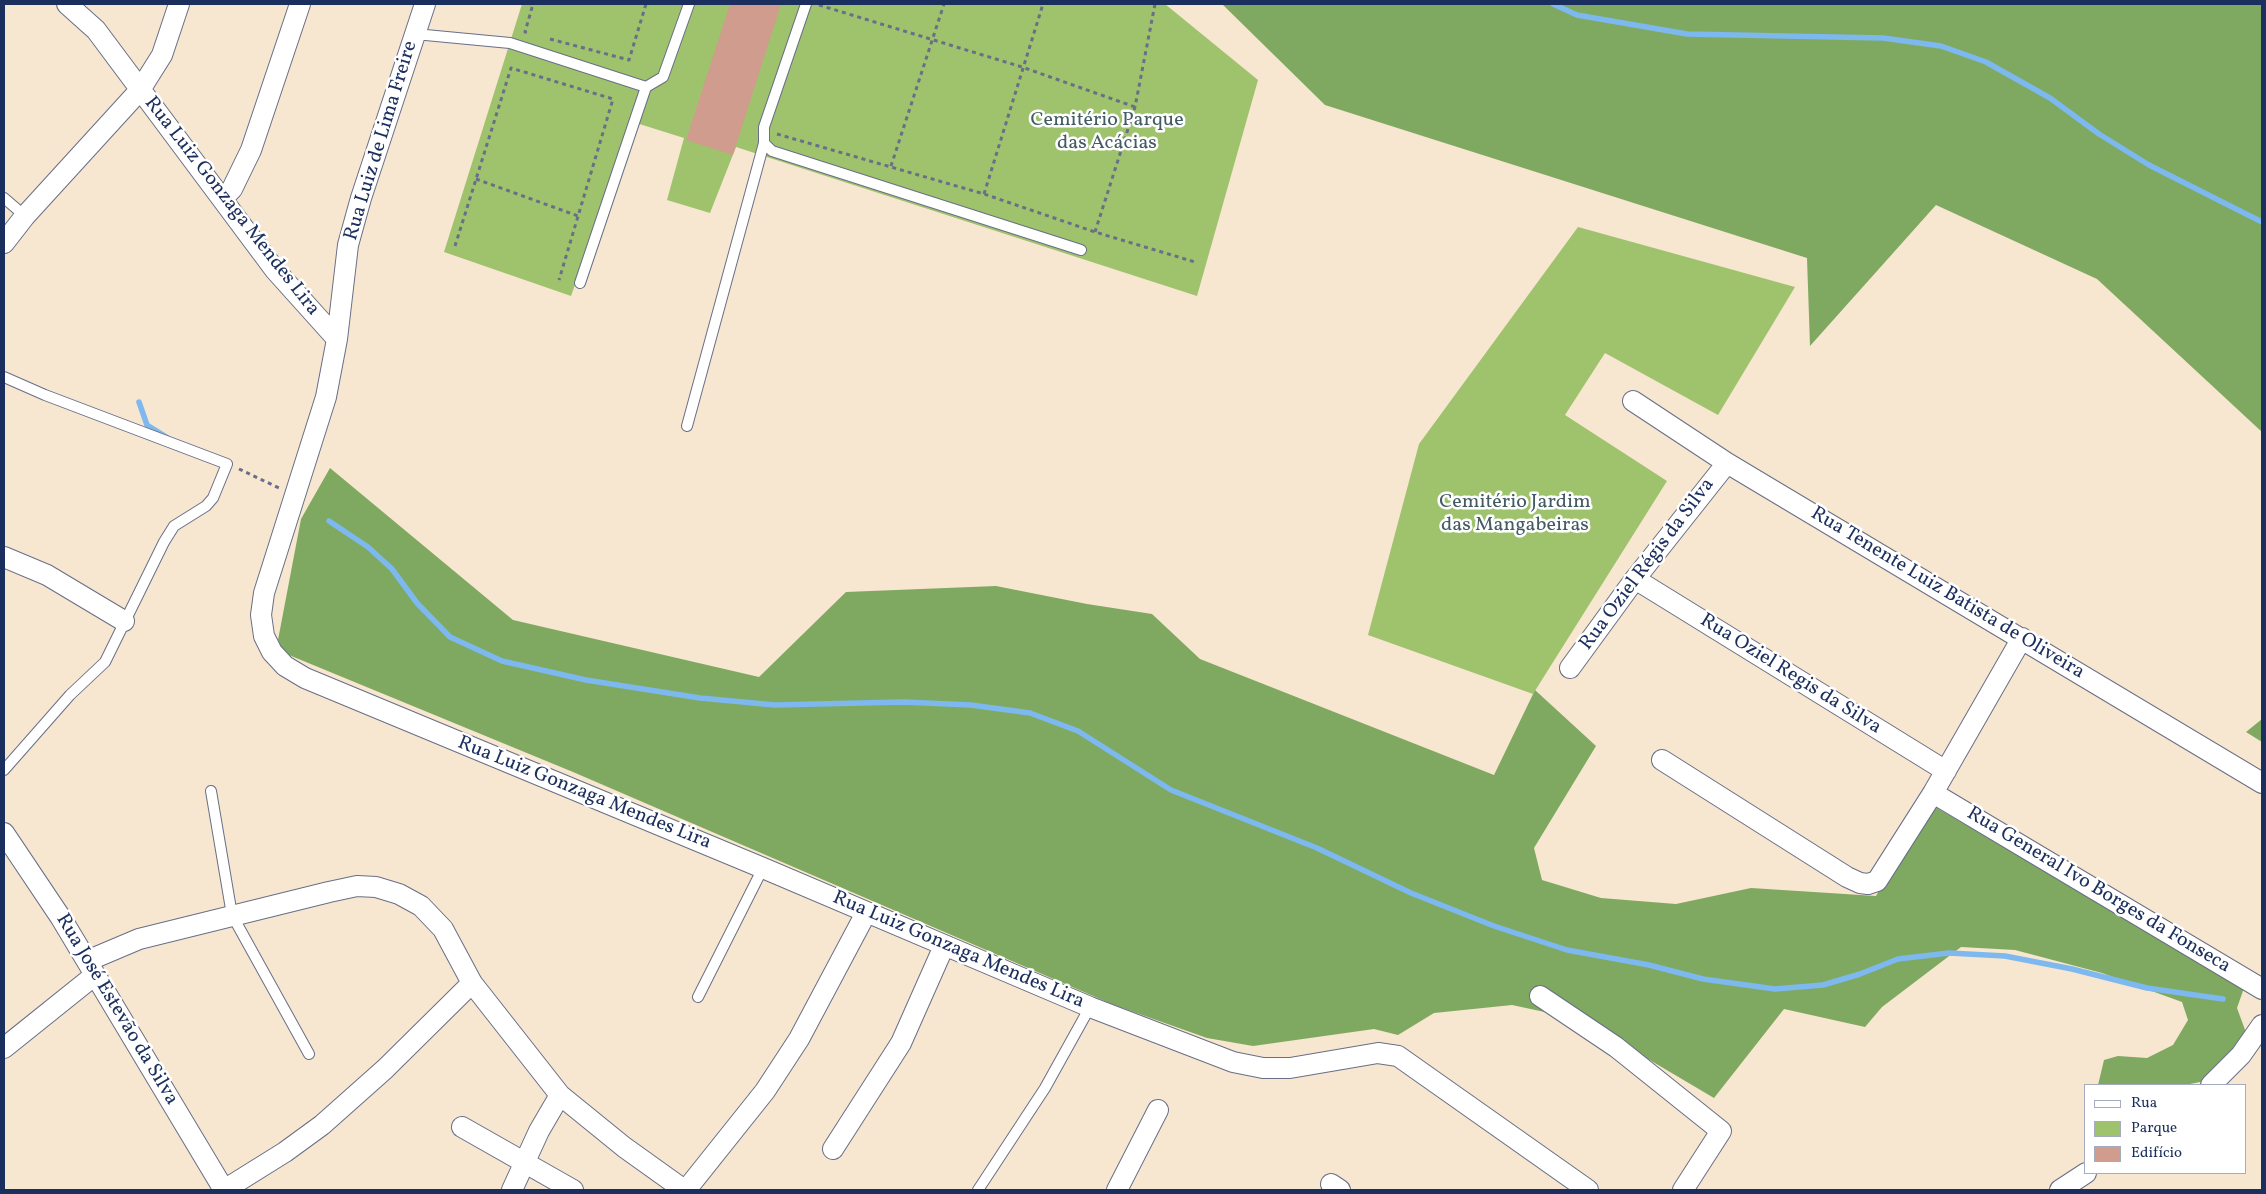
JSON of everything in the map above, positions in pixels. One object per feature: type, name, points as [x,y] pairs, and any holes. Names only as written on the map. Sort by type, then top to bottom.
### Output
[{"type":"street","name":"Rua Luiz Gonzaga Mendes Lira","points":[[67,4],[96,30],[276,270],[337,339],[326,397],[264,593],[262,615],[264,636],[272,652],[285,666],[314,682],[764,868],[1090,1007],[1233,1062],[1262,1068],[1290,1068],[1378,1053],[1398,1056],[1588,1190]]},
{"type":"street","points":[[4,243],[25,216],[140,90],[162,55],[179,4]]},
{"type":"street","points":[[223,198],[232,189],[251,150],[300,4]]},
{"type":"street","name":"Rua Luiz de Lima Freire","points":[[337,339],[351,236],[361,198],[425,4]]},
{"type":"street","name":"Rua Tenente Luiz Batista de Oliveira","points":[[1633,401],[1727,463],[2262,783]]},
{"type":"street","name":"Rua Oziel Régis da Silva","points":[[1570,668],[1635,579],[1727,463]]},
{"type":"street","points":[[4,557],[47,575],[124,621]]},
{"type":"street","name":"Rua Oziel Regis da Silva","points":[[1635,579],[1946,771]]},
{"type":"street","points":[[1662,760],[1853,880],[1868,884],[1877,881],[1933,793],[2022,638]]},
{"type":"street","name":"Rua General Ivo Borges da Fonseca","points":[[1933,793],[2262,989]]},
{"type":"street","name":"Rua José Estevão da Silva","points":[[8,846],[91,968],[224,1190]]},
{"type":"street","points":[[4,1048],[91,968],[139,939],[329,892],[357,886],[376,887],[399,894],[421,906],[443,929],[472,983],[560,1095],[624,1147],[685,1190],[765,1091],[799,1038],[866,913]]},
{"type":"street","points":[[833,1149],[901,1043],[944,946]]},
{"type":"street","points":[[224,1190],[285,1152],[322,1125],[385,1069],[472,983]]},
{"type":"street","points":[[1540,996],[1616,1047],[1721,1131],[1684,1190]]},
{"type":"street","points":[[2212,1084],[2241,1055],[2262,1025]]},
{"type":"street","points":[[512,1190],[523,1163],[560,1095]]},
{"type":"street","points":[[1117,1190],[1158,1110]]},
{"type":"street","points":[[462,1127],[573,1190]]},
{"type":"street","points":[[2060,1190],[2084,1174]]},
{"type":"lane","points":[[580,283],[646,87],[663,77],[689,4]]},
{"type":"lane","points":[[687,426],[764,143],[764,128],[806,4]]},
{"type":"lane","points":[[415,34],[510,43],[646,87]]},
{"type":"lane","points":[[764,143],[772,151],[1080,250]]},
{"type":"lane","points":[[4,198],[25,216]]},
{"type":"lane","points":[[4,377],[45,395],[227,464],[213,498],[206,506],[174,526],[164,542],[105,662],[57,708],[4,770]]},
{"type":"lane","points":[[211,791],[232,915],[310,1054]]},
{"type":"lane","points":[[698,997],[764,868]]},
{"type":"lane","points":[[978,1190],[1045,1088],[1090,1007]]},
{"type":"path","points":[[533,4],[524,32],[534,34]]},
{"type":"path","points":[[544,37],[629,60],[646,4]]},
{"type":"path","points":[[815,14],[819,4],[1022,67],[1134,107]]},
{"type":"path","points":[[890,166],[944,4]]},
{"type":"path","points":[[984,194],[1043,4]]},
{"type":"path","points":[[1095,232],[1134,107],[1155,4]]},
{"type":"path","points":[[455,246],[511,68],[614,98],[558,280]]},
{"type":"path","points":[[779,124],[776,134],[984,194],[1095,232],[1194,262]]},
{"type":"path","points":[[476,179],[578,216]]},
{"type":"path","points":[[227,464],[295,495]]},
{"type":"green space","name":"Cemitério Parque das Acácias","points":[[522,4],[1165,4],[1258,80],[1197,296],[736,147],[710,213],[667,200],[684,138],[633,122],[571,296],[444,252]]},
{"type":"green space","points":[[1222,4],[2262,4],[2262,432],[2097,279],[1936,205],[1810,346],[1807,258],[1325,105]]},
{"type":"green space","name":"Cemitério Jardim das Mangabeiras","points":[[1578,227],[1795,287],[1718,415],[1605,353],[1565,415],[1667,481],[1533,694],[1368,635],[1419,444]]},
{"type":"green space","points":[[330,468],[513,620],[759,677],[846,592],[996,586],[1087,604],[1152,614],[1200,659],[1494,775],[1535,690],[1596,746],[1534,848],[1542,880],[1601,898],[1676,904],[1751,888],[1876,896],[1928,803],[2244,988],[2237,1008],[2248,1038],[2210,1080],[2190,1084],[2098,1084],[2104,1060],[2118,1056],[2147,1058],[2173,1045],[2188,1020],[2182,1002],[2102,973],[2015,950],[1961,947],[1882,1007],[1865,1027],[1784,1009],[1714,1098],[1582,1020],[1512,1005],[1434,1013],[1398,1035],[1374,1029],[1253,1046],[1207,1038],[1114,1005],[573,772],[284,653],[278,640],[301,519]]},
{"type":"green space","points":[[2262,719],[2262,742],[2246,732]]},
{"type":"building","points":[[730,4],[781,4],[733,155],[686,140]]},
{"type":"waterway","points":[[1553,4],[1577,15],[1687,34],[1883,38],[1941,46],[1986,62],[2050,98],[2099,134],[2149,165],[2262,222]]},
{"type":"waterway","points":[[139,402],[147,425],[168,438]]},
{"type":"waterway","points":[[329,521],[368,547],[392,569],[417,603],[450,637],[502,661],[586,680],[700,698],[775,705],[903,702],[971,705],[1030,713],[1078,731],[1171,790],[1317,848],[1411,893],[1494,926],[1567,950],[1649,965],[1703,979],[1775,989],[1823,985],[1860,974],[1898,959],[1949,953],[2005,956],[2072,969],[2147,988],[2223,999]]}]
